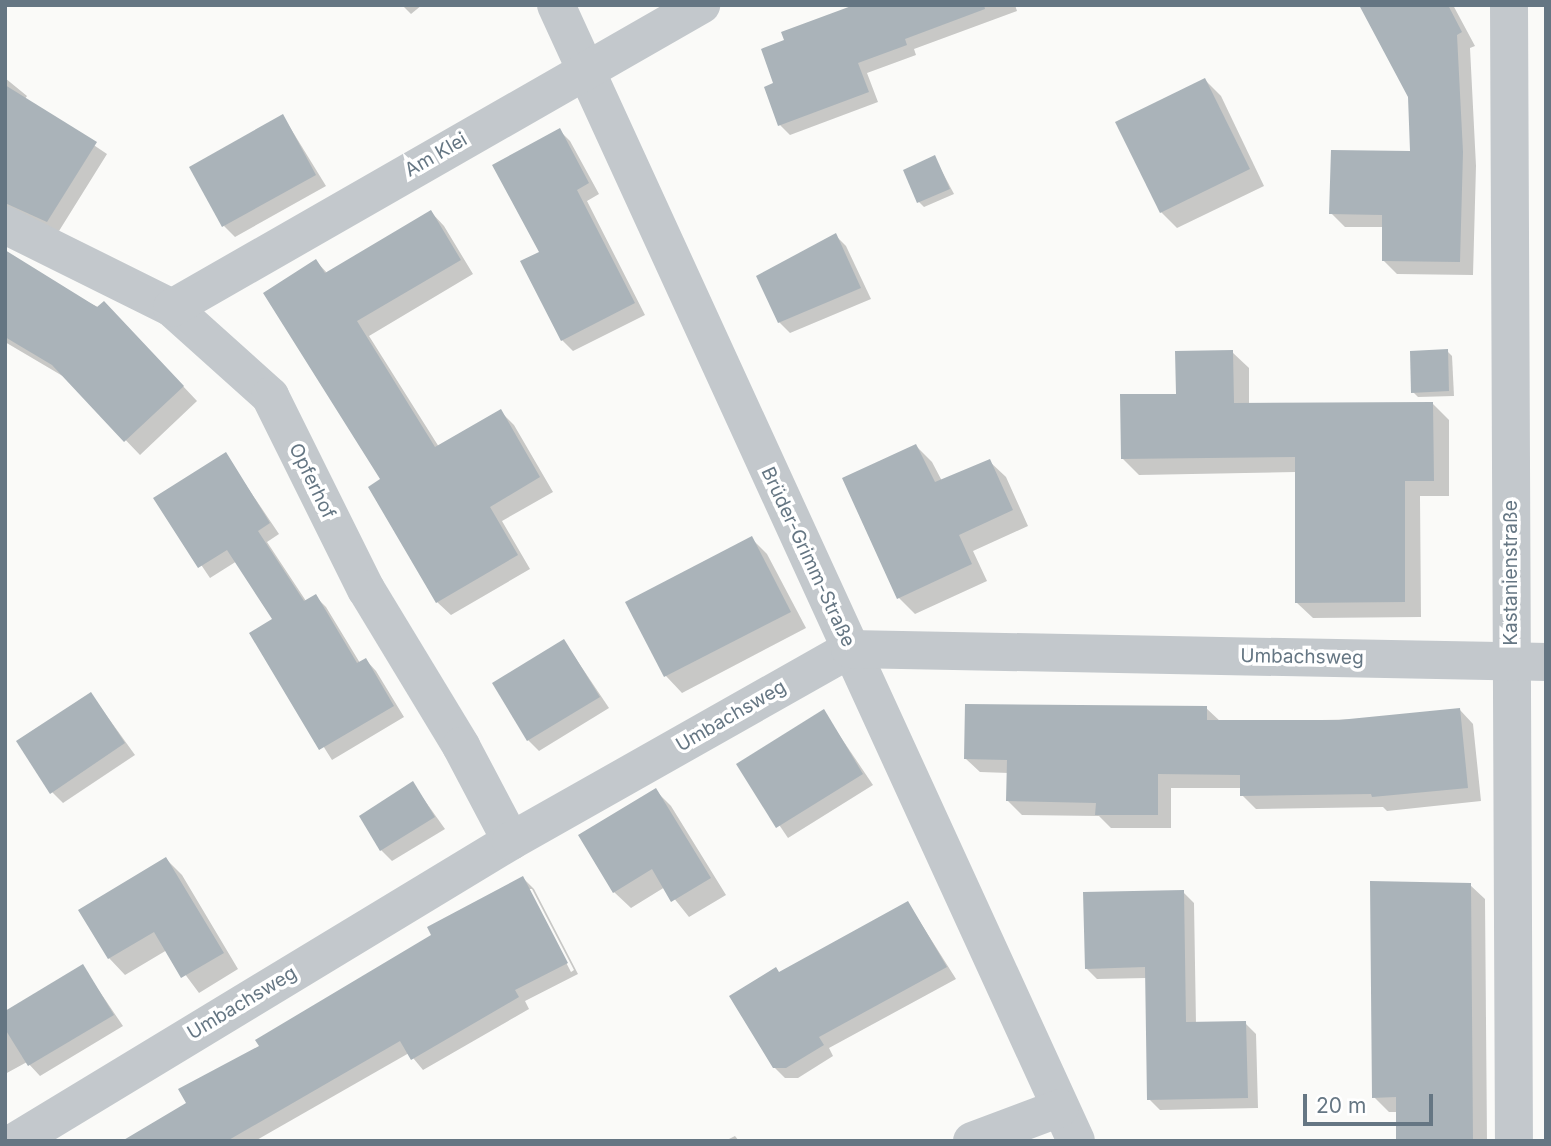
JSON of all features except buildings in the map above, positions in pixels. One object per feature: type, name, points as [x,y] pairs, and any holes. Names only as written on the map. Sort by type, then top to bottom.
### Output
[{"type":"street","name":"Brüder-Grimm-Straße","points":[[556,5],[1068,1125],[972,1141]]},
{"type":"street","name":"Am Klei","points":[[172,308],[584,68],[701,5]]},
{"type":"street","name":"Kastanienstraße","points":[[1509,5],[1529,662],[1514,1141]]},
{"type":"street","name":"Opferhof","points":[[5,225],[172,308],[270,396],[366,589],[461,746],[511,841]]},
{"type":"street","name":"Umbachsweg","points":[[16,1141],[511,841],[850,649],[1529,662]]}]
